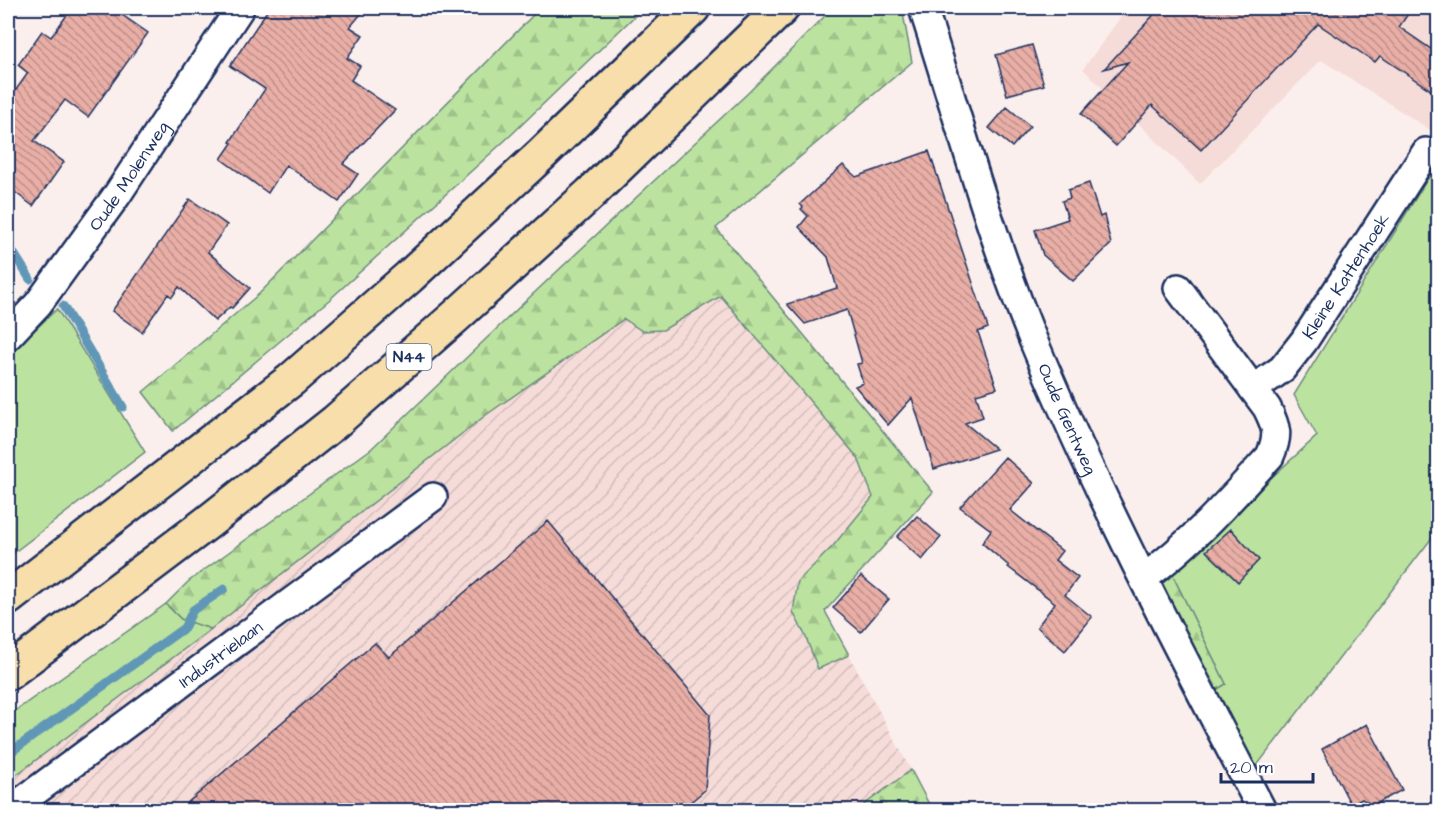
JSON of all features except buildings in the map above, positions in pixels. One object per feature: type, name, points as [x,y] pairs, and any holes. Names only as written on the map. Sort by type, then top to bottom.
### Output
[{"type":"highway","points":[[8,598],[291,380],[409,277],[542,154],[693,8]]},
{"type":"highway","name":"N44","points":[[8,674],[207,523],[335,422],[590,194],[782,8]]},
{"type":"street","name":"Oude Molenweg","points":[[8,336],[38,303],[117,195],[240,8]]},
{"type":"street","name":"Oude Gentweg","points":[[924,8],[995,233],[1035,345],[1092,476],[1262,810]]},
{"type":"street","name":"Kleine Kattenhoek","points":[[1253,389],[1282,369],[1304,341],[1426,152]]},
{"type":"street","points":[[1144,578],[1176,555],[1199,533],[1270,456],[1276,442],[1276,426],[1267,408],[1178,288]]},
{"type":"street","name":"Industrielaan","points":[[10,810],[433,497]]},
{"type":"shaded area","points":[[1127,8],[1438,8],[1438,135],[1321,60],[1200,184],[1083,69]]},
{"type":"shaded area","points":[[721,296],[858,458],[874,497],[833,546],[798,581],[793,612],[818,668],[849,655],[911,770],[857,810],[8,810],[8,781],[211,629],[486,415],[624,319],[642,331],[663,330]]},
{"type":"green space","points":[[540,8],[643,8],[511,135],[329,300],[173,431],[143,392],[259,294]]},
{"type":"green space","points":[[833,8],[902,8],[912,62],[716,228],[933,492],[825,611],[849,655],[818,669],[793,612],[798,581],[833,546],[873,497],[858,458],[721,296],[663,330],[642,331],[624,319],[486,415],[211,629],[181,619],[166,604],[189,581],[371,449],[748,93]]},
{"type":"green space","points":[[1438,162],[1438,530],[1252,772],[1211,693],[1226,684],[1170,570],[1317,436],[1294,395]]},
{"type":"green space","points":[[57,309],[145,452],[8,557],[8,355]]},
{"type":"green space","points":[[1170,570],[1226,684],[1211,693],[1155,584]]},
{"type":"green space","points":[[166,604],[181,619],[211,629],[8,781],[8,716]]},
{"type":"green space","points":[[911,770],[932,810],[857,810]]},
{"type":"waterway","points":[[8,244],[30,279]]},
{"type":"waterway","points":[[63,306],[123,407]]},
{"type":"waterway","points":[[8,754],[184,628],[193,610],[224,589]]}]
